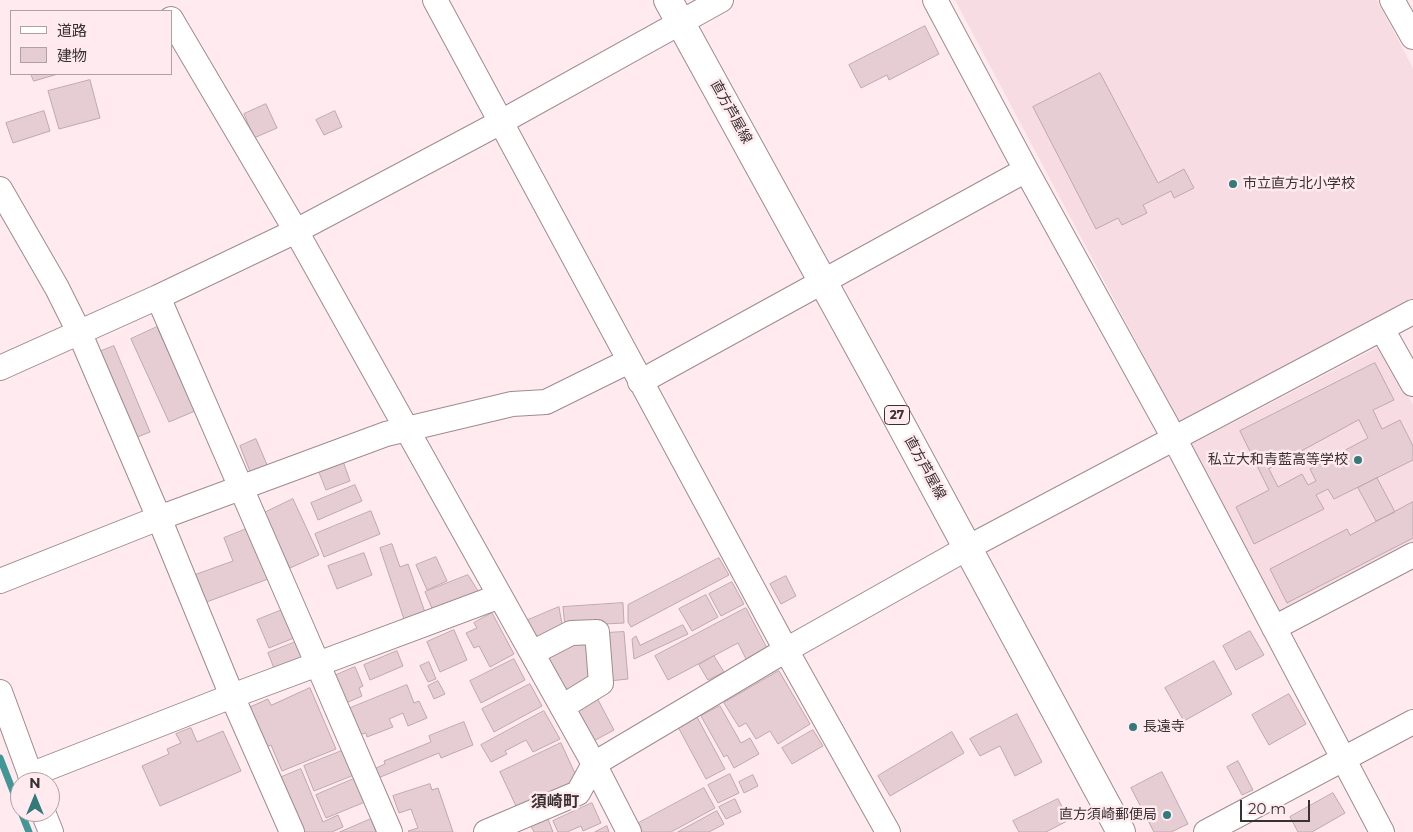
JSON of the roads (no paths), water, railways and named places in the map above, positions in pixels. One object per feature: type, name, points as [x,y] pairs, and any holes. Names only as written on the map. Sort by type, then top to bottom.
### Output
[{"type":"main road","name":"直方芦屋線","points":[[675,11],[824,281],[1121,832]]},
{"type":"street","points":[[435,0],[634,372],[888,832]]},
{"type":"street","points":[[0,368],[80,334],[296,231],[501,122],[675,11],[722,0]]},
{"type":"street","points":[[935,0],[1026,170],[1174,438],[1382,832]]},
{"type":"street","points":[[1392,0],[1413,38]]},
{"type":"street","points":[[172,21],[296,231],[594,764],[630,832]]},
{"type":"street","points":[[0,581],[159,518],[386,434],[512,404],[546,402],[634,372],[824,281],[1026,170]]},
{"type":"street","points":[[0,189],[57,288],[80,334],[159,518],[232,696],[292,832]]},
{"type":"street","points":[[158,297],[319,664],[390,832]]},
{"type":"street","points":[[486,832],[578,793],[594,764],[786,650],[968,547],[1413,312]]},
{"type":"street","points":[[1382,328],[1413,384]]},
{"type":"street","points":[[1274,628],[1413,555]]},
{"type":"street","points":[[46,772],[232,696],[500,596]]},
{"type":"street","points":[[532,653],[571,633],[597,632],[601,683],[562,707]]},
{"type":"street","points":[[0,692],[29,772]]},
{"type":"street","points":[[1206,832],[1413,722]]},
{"type":"waterway","points":[[0,758],[10,784]]},
{"type":"waterway","points":[[25,822],[29,832]]},
{"type":"place","name":"市立直方北小学校","points":[[1233,184]]},
{"type":"place","name":"私立大和青藍高等学校","points":[[1358,460]]},
{"type":"place","name":"長遠寺","points":[[1133,727]]},
{"type":"place","name":"直方須崎郵便局","points":[[1167,815]]},
{"type":"district","name":"須崎町","points":[[555,802]]}]
